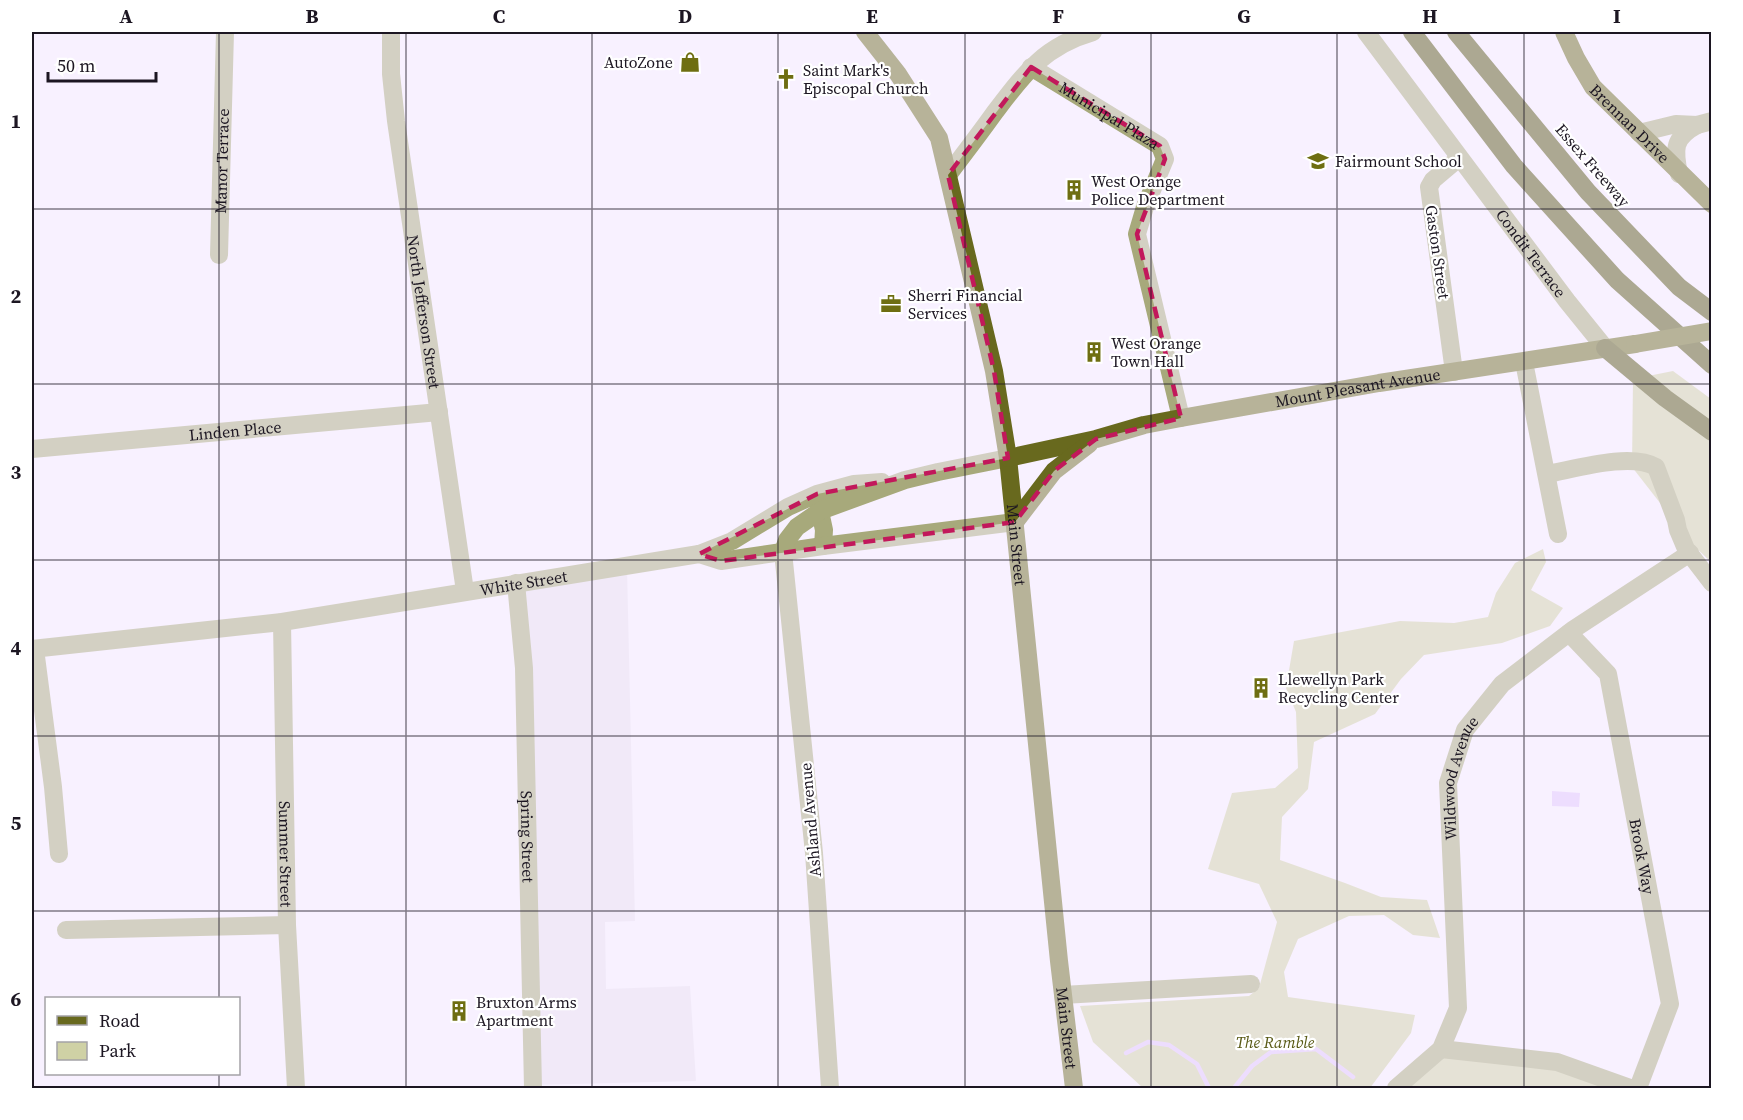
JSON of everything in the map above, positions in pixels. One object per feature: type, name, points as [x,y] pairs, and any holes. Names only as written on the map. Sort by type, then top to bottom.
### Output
[{"type":"highway","points":[[1412,32],[1514,166],[1617,280],[1709,363]]},
{"type":"highway","name":"Essex Freeway","points":[[1456,32],[1588,192],[1679,287],[1712,312]]},
{"type":"highway","points":[[1605,348],[1665,398],[1712,432]]},
{"type":"main road","name":"Main Street","points":[[865,32],[898,74],[939,138],[994,371],[1008,458],[1074,1089]]},
{"type":"main road","name":"Brennan Drive","points":[[1564,32],[1575,58],[1593,87],[1712,204]]},
{"type":"main road","name":"Mount Pleasant Avenue","points":[[1008,458],[1181,418],[1379,383],[1712,331]]},
{"type":"main road","points":[[1015,522],[1054,471],[1096,439]]},
{"type":"street","name":"Manor Terrace","points":[[219,255],[225,32]]},
{"type":"street","name":"North Jefferson Street","points":[[391,32],[391,74],[396,121],[465,591]]},
{"type":"street","points":[[948,175],[1031,67],[1060,45],[1093,32]]},
{"type":"street","points":[[1366,32],[1458,158]]},
{"type":"street","name":"Municipal Plaza","points":[[1031,67],[1160,146],[1165,159],[1145,207],[1137,234],[1181,418]]},
{"type":"street","points":[[1639,133],[1676,124],[1704,123]]},
{"type":"street","points":[[1679,174],[1675,155],[1677,143],[1686,131],[1704,123]]},
{"type":"street","name":"Condit Terrace","points":[[1458,158],[1567,302],[1605,348]]},
{"type":"street","name":"Gaston Street","points":[[1454,372],[1429,187],[1433,180],[1458,158]]},
{"type":"street","points":[[1524,362],[1558,534]]},
{"type":"street","name":"Linden Place","points":[[32,449],[439,412]]},
{"type":"street","points":[[699,554],[732,540],[788,507],[818,502],[854,484],[905,480],[1008,458]]},
{"type":"street","points":[[1546,474],[1627,460],[1656,466],[1678,530],[1692,559],[1712,583]]},
{"type":"street","points":[[818,502],[824,530],[823,546]]},
{"type":"street","points":[[783,552],[787,540],[818,502]]},
{"type":"street","name":"White Street","points":[[33,649],[282,622],[699,554],[721,561],[1015,522]]},
{"type":"street","name":"Ashland Avenue","points":[[783,552],[814,854],[830,1089]]},
{"type":"street","name":"Wildwood Avenue","points":[[1396,1089],[1441,1049],[1458,1008],[1448,783],[1466,730],[1502,684],[1569,633],[1690,553]]},
{"type":"street","name":"Spring Street","points":[[516,583],[524,668],[533,1089]]},
{"type":"street","name":"Summer Street","points":[[282,622],[287,925],[296,1089]]},
{"type":"street","name":"Brook Way","points":[[1569,633],[1608,674],[1670,1004],[1638,1089]]},
{"type":"street","points":[[33,649],[53,787],[59,854]]},
{"type":"street","points":[[66,930],[287,925]]},
{"type":"street","points":[[1063,995],[1251,984]]},
{"type":"street","points":[[1441,1049],[1557,1062],[1630,1089]]},
{"type":"highlighted area","points":[[1031,67],[1160,146],[1165,159],[1137,234],[1181,418],[1096,439],[1054,471],[1015,522],[721,561],[699,554],[817,494],[1008,458],[994,371],[948,175]]},
{"type":"shaded area","points":[[627,568],[635,921],[605,922],[606,989],[690,986],[696,1081],[531,1085],[516,587]]},
{"type":"shaded area","points":[[1552,791],[1580,793],[1579,807],[1552,806]]},
{"type":"green space","points":[[1673,371],[1711,399],[1711,562],[1692,544],[1632,467],[1633,379]]},
{"type":"green space","name":"The Ramble","points":[[1543,549],[1546,562],[1531,590],[1563,608],[1550,626],[1502,643],[1424,655],[1401,679],[1375,714],[1314,742],[1308,789],[1282,817],[1280,860],[1381,897],[1427,900],[1440,938],[1413,935],[1384,915],[1349,916],[1298,939],[1284,972],[1288,997],[1415,1015],[1411,1033],[1370,1088],[1143,1088],[1093,1042],[1080,1006],[1249,996],[1259,988],[1277,922],[1259,884],[1208,869],[1232,793],[1275,788],[1298,768],[1296,712],[1286,688],[1294,641],[1400,621],[1454,623],[1488,617],[1496,593],[1515,563]]},
{"type":"green space","points":[[1444,1057],[1533,1063],[1623,1088],[1406,1088]]},
{"type":"waterway","points":[[1126,1053],[1148,1042],[1169,1045],[1197,1064],[1209,1088]]},
{"type":"waterway","points":[[1234,1088],[1252,1066],[1271,1052],[1316,1049],[1353,1077]]},
{"type":"place","name":"AutoZone","points":[[690,62]]},
{"type":"place","name":"Saint Mark's Episcopal Church","points":[[786,79]]},
{"type":"place","name":"Fairmount School","points":[[1318,161]]},
{"type":"place","name":"West Orange Police Department","points":[[1074,190]]},
{"type":"place","name":"Sherri Financial Services","points":[[891,304]]},
{"type":"place","name":"West Orange Town Hall","points":[[1094,352]]},
{"type":"place","name":"Llewellyn Park Recycling Center","points":[[1261,688]]},
{"type":"place","name":"Bruxton Arms Apartment","points":[[459,1011]]}]
